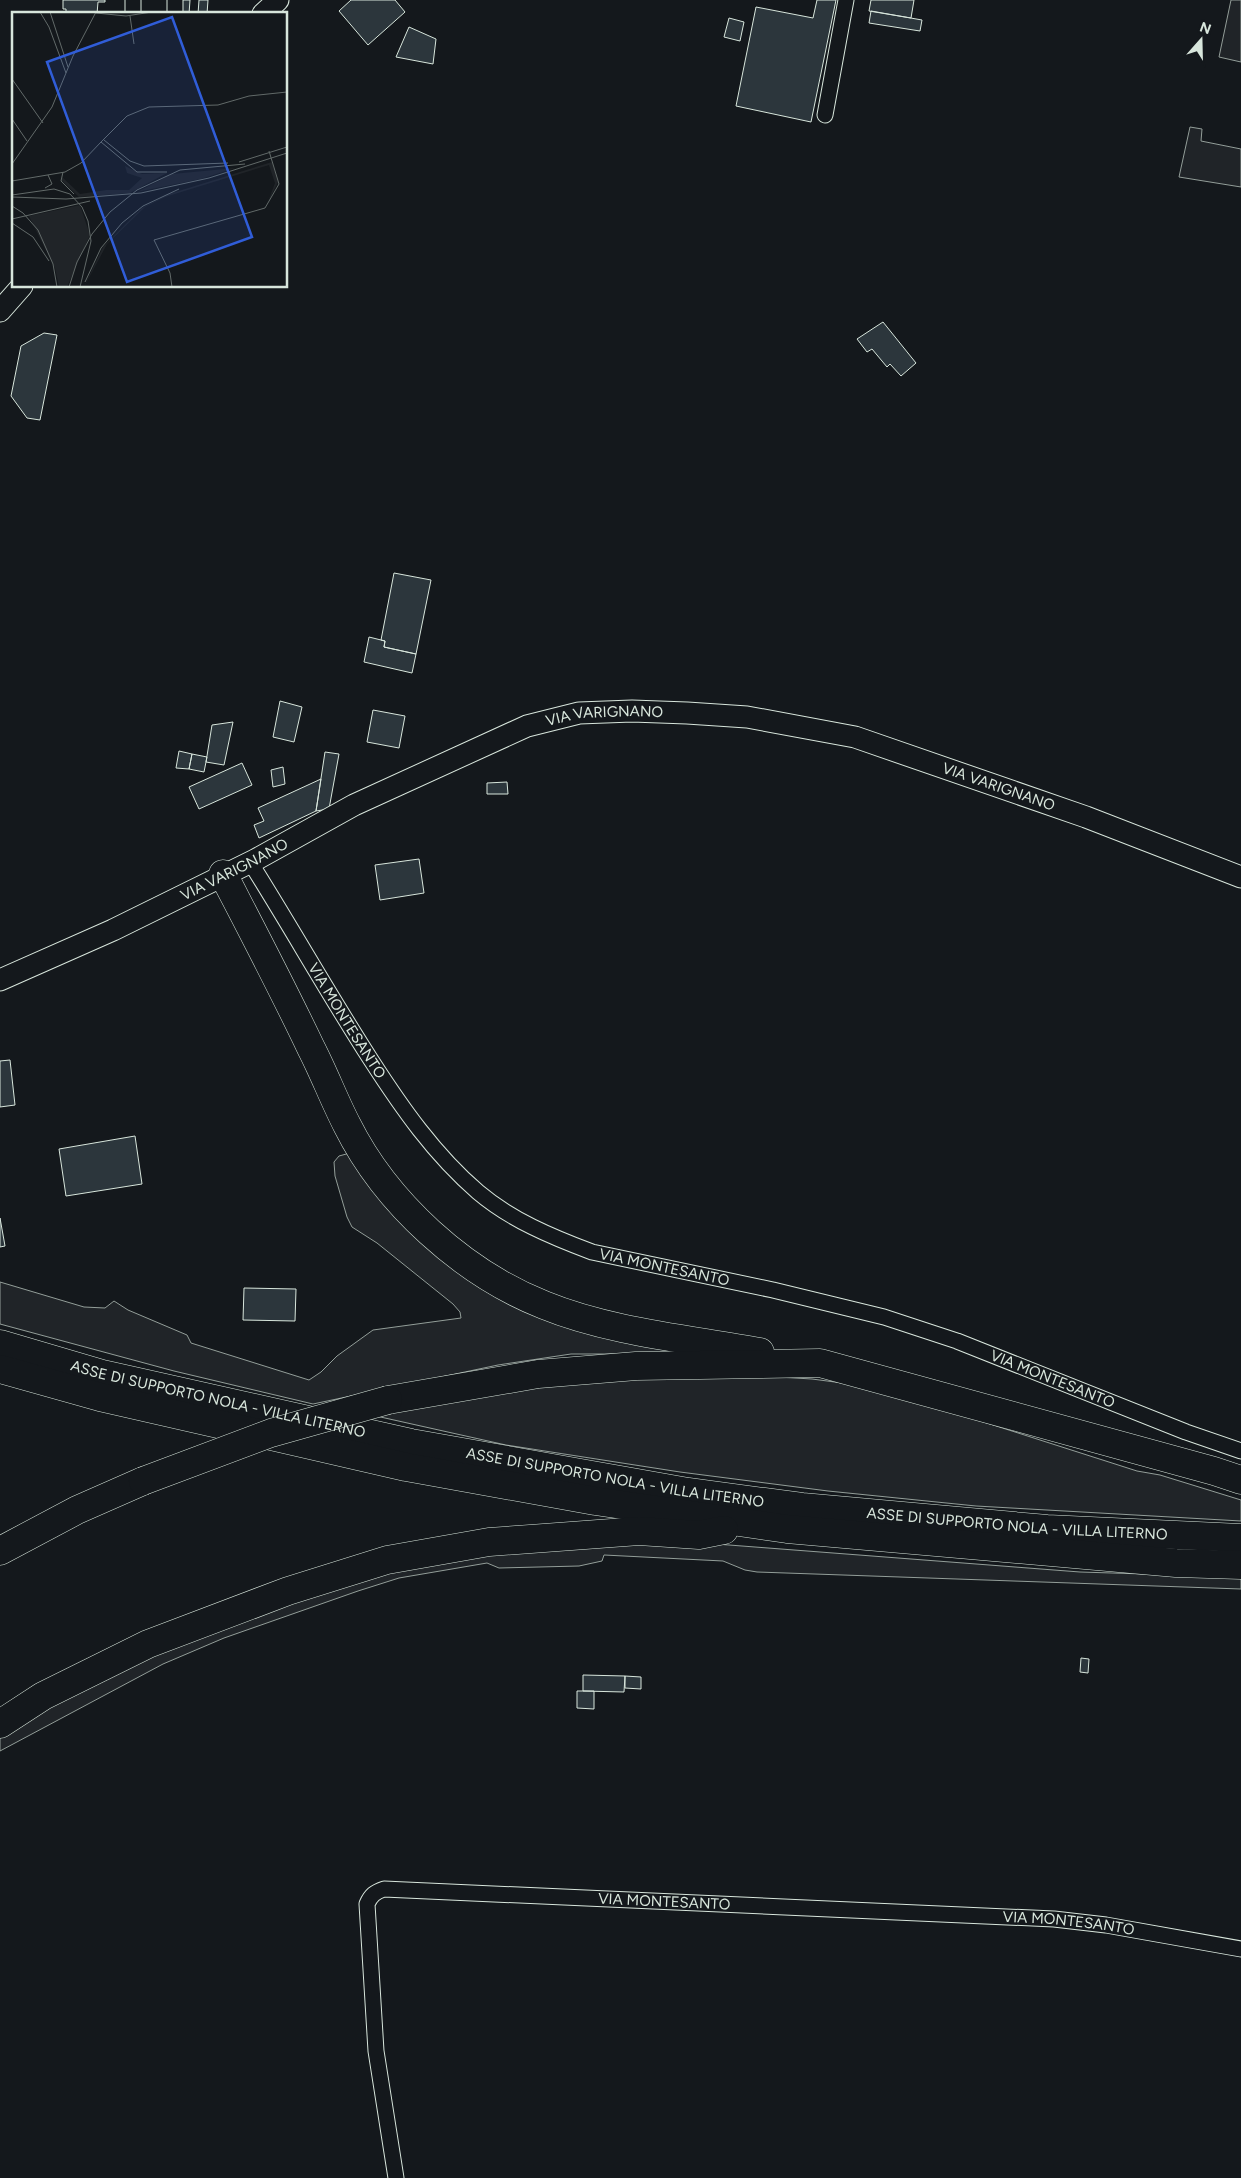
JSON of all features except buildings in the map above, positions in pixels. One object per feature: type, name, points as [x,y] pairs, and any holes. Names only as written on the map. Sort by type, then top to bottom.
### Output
[{"type":"highway","points":[[223,874],[311,1048],[347,1127],[380,1179],[438,1241],[488,1278],[544,1305],[608,1325],[820,1363],[1241,1480]]},
{"type":"highway","name":"ASSE DI SUPPORTO NOLA - VILLA LITERNO","points":[[0,1344],[102,1374],[411,1443],[688,1492],[802,1507],[1046,1528],[1241,1538]]},
{"type":"highway","points":[[0,1551],[77,1510],[143,1481],[271,1433],[388,1400],[538,1374],[636,1366],[820,1363]]},
{"type":"highway","name":"ASSE DI SUPPORTO NOLA - VILLA LITERNO","points":[[0,1369],[100,1397],[406,1467],[594,1501],[786,1529],[1176,1563],[1241,1565]]},
{"type":"highway","points":[[0,1724],[43,1696],[148,1644],[288,1591],[387,1560],[489,1542],[639,1531],[699,1535],[751,1524]]},
{"type":"street","points":[[265,12],[278,0]]},
{"type":"street","points":[[825,115],[846,0]]},
{"type":"street","points":[[0,311],[20,288]]},
{"type":"street","name":"VIA VARIGNANO","points":[[0,980],[112,930],[250,862],[354,805],[527,726],[579,713],[632,711],[687,712],[747,717],[856,737],[1086,817],[1241,877]]},
{"type":"street","name":"VIA MONTESANTO","points":[[250,862],[356,1036],[417,1128],[478,1192],[518,1220],[565,1242],[592,1252],[773,1290],[884,1317],[957,1341],[1169,1425],[1241,1451]]},
{"type":"street","name":"VIA MONTESANTO","points":[[396,2178],[376,2051],[367,1904],[370,1896],[376,1891],[384,1889],[1054,1919],[1106,1925],[1241,1948]]},
{"type":"shaded area","points":[[1231,0],[1241,0],[1241,62],[1219,57]]},
{"type":"shaded area","points":[[1190,127],[1202,129],[1201,141],[1241,149],[1241,187],[1179,177]]},
{"type":"shaded area","points":[[350,1153],[443,1254],[683,1354],[571,1354],[498,1365],[313,1404],[174,1371],[0,1324],[0,1282],[84,1307],[105,1308],[114,1301],[128,1310],[187,1335],[191,1343],[309,1380],[321,1372],[337,1356],[373,1330],[461,1318],[460,1312],[453,1304],[377,1243],[352,1227],[347,1217],[335,1176],[334,1162],[339,1156]]},
{"type":"shaded area","points":[[743,1375],[812,1379],[850,1384],[918,1401],[1137,1471],[1160,1475],[1241,1500],[1241,1521],[976,1506],[828,1491],[680,1472],[506,1445],[376,1416],[466,1396],[621,1378]]},
{"type":"shaded area","points":[[651,1539],[1080,1572],[1241,1577],[1241,1589],[757,1572],[745,1570],[723,1561],[604,1555],[602,1561],[579,1566],[499,1568],[487,1563],[399,1578],[224,1638],[163,1664],[0,1751],[0,1734],[58,1699],[243,1614],[439,1558]]}]
